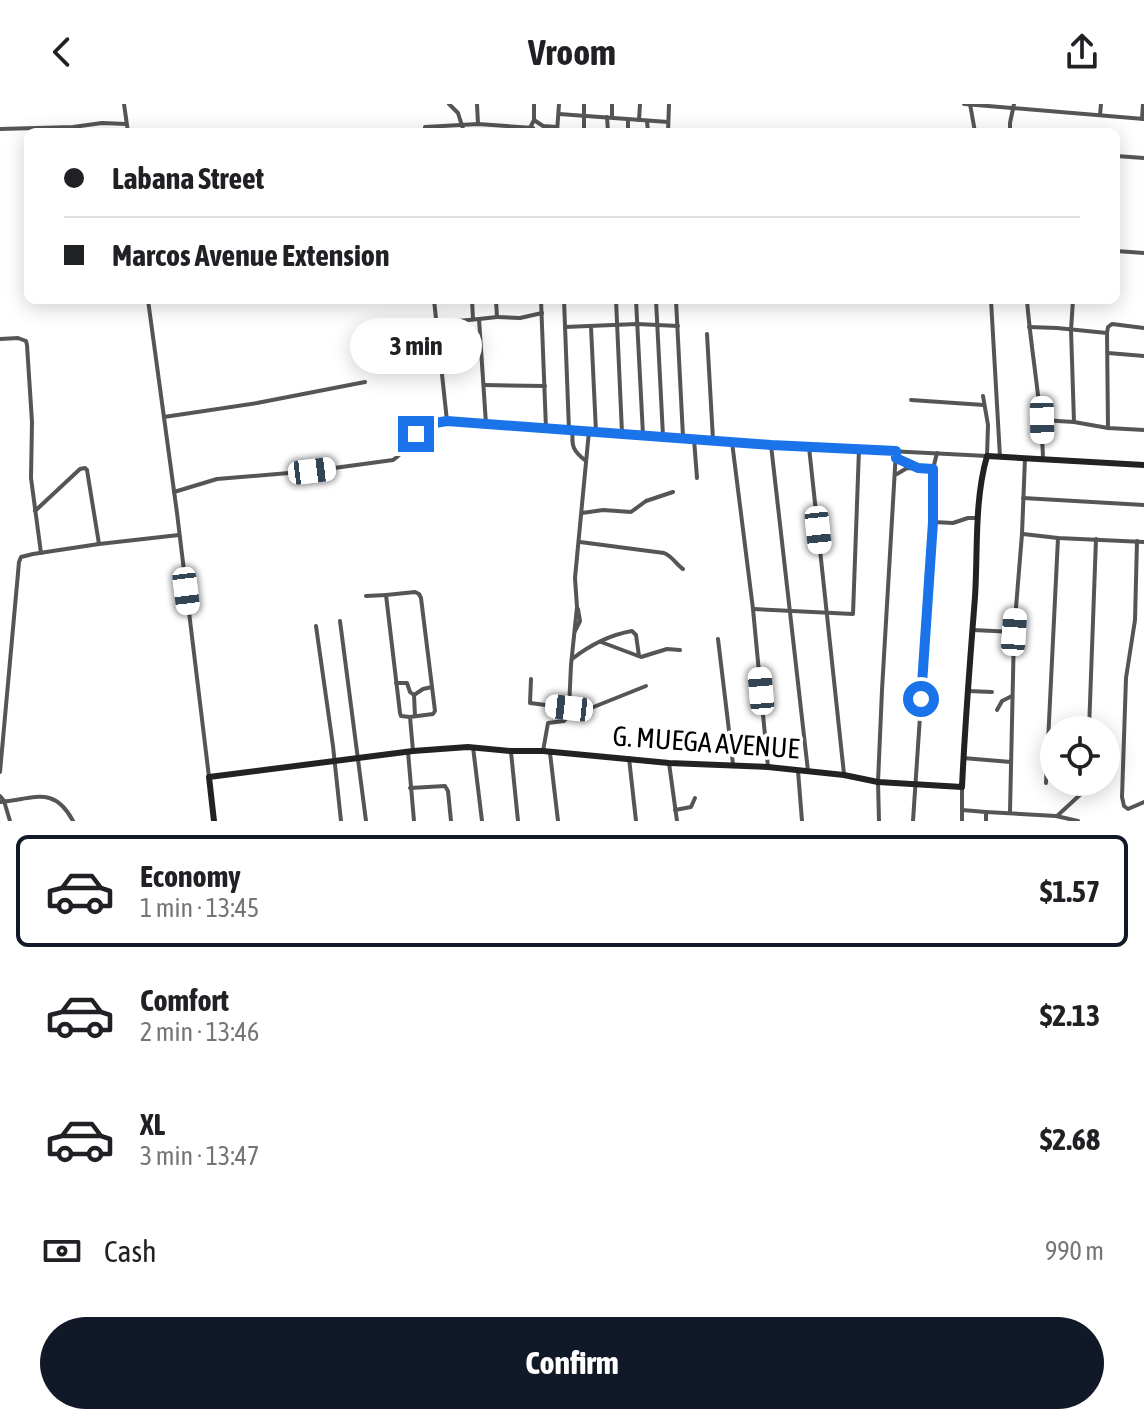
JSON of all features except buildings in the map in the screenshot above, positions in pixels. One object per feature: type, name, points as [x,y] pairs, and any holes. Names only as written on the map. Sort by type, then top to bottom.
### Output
[{"type":"street","points":[[124,104],[127,128]]},
{"type":"street","points":[[449,104],[458,113],[463,128]]},
{"type":"street","points":[[477,104],[478,124]]},
{"type":"street","points":[[466,128],[478,124],[530,128],[534,120],[534,104]]},
{"type":"street","points":[[557,128],[559,104]]},
{"type":"street","points":[[584,104],[584,128]]},
{"type":"street","points":[[609,128],[612,104]]},
{"type":"street","points":[[639,120],[640,104]]},
{"type":"street","points":[[668,128],[669,104]]},
{"type":"street","points":[[974,128],[968,104],[1143,119],[1143,104]]},
{"type":"street","points":[[1057,104],[1057,112]]},
{"type":"street","points":[[1100,115],[1101,104]]},
{"type":"street","points":[[1010,128],[1014,106]]},
{"type":"street","points":[[559,114],[668,122]]},
{"type":"street","points":[[628,119],[628,128]]},
{"type":"street","points":[[534,120],[550,128]]},
{"type":"street","points":[[647,121],[648,128]]},
{"type":"street","points":[[36,128],[126,124]]},
{"type":"street","points":[[0,129],[24,128]]},
{"type":"street","points":[[425,128],[444,128]]},
{"type":"street","points":[[1120,156],[1144,158]]},
{"type":"street","points":[[1120,251],[1144,253]]},
{"type":"street","points":[[149,304],[214,821]]},
{"type":"street","points":[[435,304],[447,421]]},
{"type":"street","points":[[473,304],[486,424]]},
{"type":"street","points":[[496,304],[497,317]]},
{"type":"street","points":[[541,304],[546,429]]},
{"type":"street","points":[[564,304],[572,447],[586,461]]},
{"type":"street","points":[[616,304],[622,434]]},
{"type":"street","points":[[636,304],[643,435]]},
{"type":"street","points":[[656,304],[663,436]]},
{"type":"street","points":[[676,304],[683,438]]},
{"type":"street","points":[[991,304],[1000,457]]},
{"type":"street","points":[[1027,304],[1042,420],[1043,459]]},
{"type":"street","points":[[1073,304],[1074,422]]},
{"type":"street","points":[[437,323],[520,318],[542,313]]},
{"type":"street","points":[[1108,428],[1108,327],[1112,324],[1144,328]]},
{"type":"street","points":[[565,327],[678,326]]},
{"type":"street","points":[[591,327],[596,432]]},
{"type":"street","points":[[1029,327],[1107,333]]},
{"type":"street","points":[[707,334],[713,440]]},
{"type":"street","points":[[0,339],[21,338],[27,345],[32,407],[31,478],[41,553]]},
{"type":"street","points":[[1108,353],[1144,356]]},
{"type":"street","points":[[164,417],[365,382]]},
{"type":"street","points":[[484,385],[545,386]]},
{"type":"street","points":[[962,821],[977,518],[987,456],[988,425],[983,396]]},
{"type":"street","points":[[911,400],[985,405]]},
{"type":"street","points":[[1042,420],[1144,430]]},
{"type":"street","points":[[174,492],[226,478],[393,460],[421,429],[433,422],[447,421],[771,445],[1144,465]]},
{"type":"street","points":[[569,715],[577,607],[575,578],[589,431]]},
{"type":"street","points":[[694,439],[697,478]]},
{"type":"street","points":[[732,442],[753,609],[768,767]]},
{"type":"street","points":[[771,445],[808,771]]},
{"type":"street","points":[[809,447],[844,775]]},
{"type":"street","points":[[753,609],[853,614],[859,449]]},
{"type":"street","points":[[879,821],[878,782],[896,451]]},
{"type":"street","points":[[913,821],[933,522],[933,469],[937,453]]},
{"type":"street","points":[[896,458],[918,468]]},
{"type":"street","points":[[1010,812],[1014,632],[1025,458]]},
{"type":"street","points":[[35,511],[80,469],[85,468],[99,544]]},
{"type":"street","points":[[895,476],[903,469],[933,469]]},
{"type":"street","points":[[582,513],[603,510],[631,512],[646,501],[673,492]]},
{"type":"street","points":[[1023,498],[1144,505]]},
{"type":"street","points":[[933,522],[953,523],[977,518]]},
{"type":"street","points":[[1022,534],[1144,542]]},
{"type":"street","points":[[0,772],[2,722],[19,562],[23,556],[179,535]]},
{"type":"street","points":[[1050,716],[1058,538]]},
{"type":"street","points":[[1090,716],[1096,539]]},
{"type":"street","points":[[1137,541],[1135,620],[1126,678],[1122,797],[1128,809],[1144,802]]},
{"type":"street","points":[[580,542],[664,553],[683,569]]},
{"type":"street","points":[[366,596],[415,592],[419,594],[434,713],[412,717],[401,715],[386,595]]},
{"type":"street","points":[[340,621],[366,821]]},
{"type":"street","points":[[316,626],[341,821]]},
{"type":"street","points":[[972,630],[1014,632]]},
{"type":"street","points":[[572,659],[599,641],[632,631],[636,635],[639,656]]},
{"type":"street","points":[[718,639],[733,764]]},
{"type":"street","points":[[599,641],[644,657],[667,649],[680,650]]},
{"type":"street","points":[[531,679],[530,703],[569,708]]},
{"type":"street","points":[[396,683],[407,683],[414,695]]},
{"type":"street","points":[[558,821],[547,752],[548,723],[564,721],[569,715],[646,686]]},
{"type":"street","points":[[414,695],[432,687]]},
{"type":"street","points":[[968,691],[992,692]]},
{"type":"street","points":[[414,695],[410,752],[414,821]]},
{"type":"street","points":[[997,710],[1002,701],[1012,696]]},
{"type":"street","points":[[473,747],[482,821]]},
{"type":"street","name":"G. MUEGA AVENUE","points":[[209,777],[473,747],[669,763],[733,764],[844,775],[878,782],[962,787]]},
{"type":"street","points":[[511,751],[518,821]]},
{"type":"street","points":[[629,758],[636,821]]},
{"type":"street","points":[[963,758],[1011,762]]},
{"type":"street","points":[[669,763],[677,821]]},
{"type":"street","points":[[798,771],[802,821]]},
{"type":"street","points":[[410,788],[445,786],[451,821]]},
{"type":"street","points":[[1056,816],[1079,796]]},
{"type":"street","points":[[10,821],[1,800],[28,798],[52,798],[62,804],[73,821]]},
{"type":"street","points":[[675,810],[691,807],[695,798]]},
{"type":"street","points":[[962,810],[1056,816],[1078,821]]},
{"type":"street","points":[[986,812],[986,821]]},
{"type":"route","points":[[416,434],[433,422],[447,421],[896,451],[896,458],[918,468],[933,469],[933,522],[921,699]]}]
